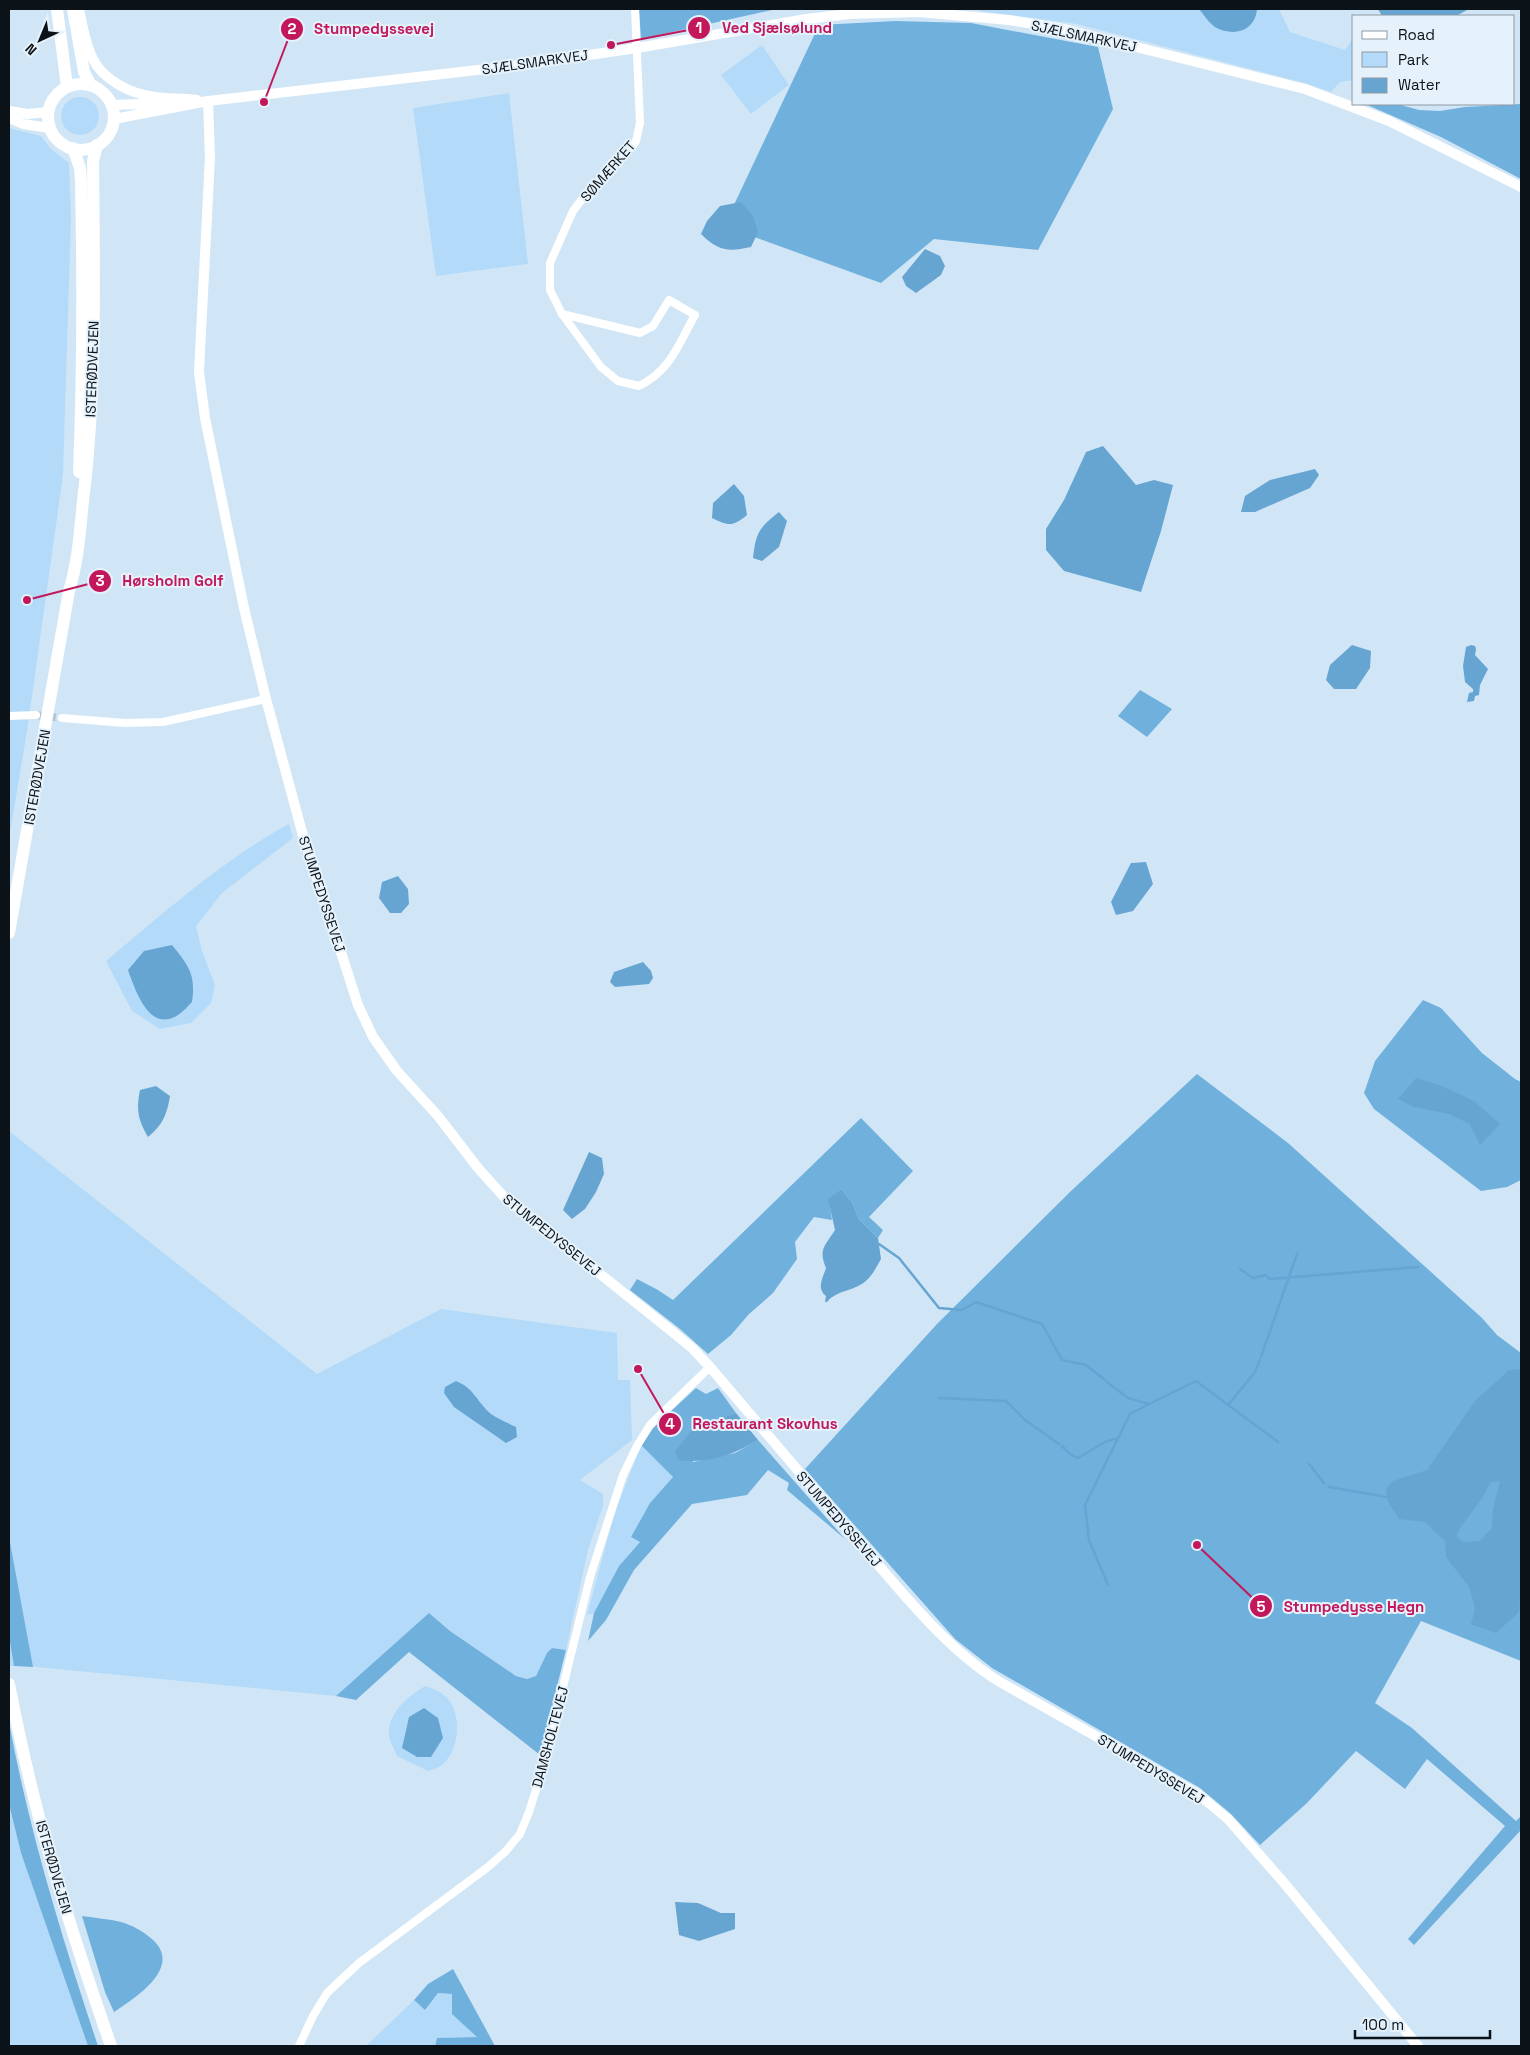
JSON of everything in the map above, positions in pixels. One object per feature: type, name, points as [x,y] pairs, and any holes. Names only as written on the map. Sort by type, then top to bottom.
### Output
[{"type":"main road","points":[[56,9],[67,87]]},
{"type":"main road","points":[[73,9],[84,72],[91,85]]},
{"type":"main road","points":[[78,84],[91,85],[100,90],[112,105],[114,119],[110,132],[96,145],[82,149],[73,148],[61,143],[50,128],[48,112],[56,95],[67,87],[78,84]]},
{"type":"main road","name":"ISTERØDVEJEN","points":[[9,932],[69,591],[74,574],[87,474],[92,406],[94,326],[93,161],[96,145]]},
{"type":"main road","name":"ISTERØDVEJEN","points":[[69,591],[69,573],[78,489],[82,389],[81,182],[80,168],[73,148]]},
{"type":"main road","name":"ISTERØDVEJEN","points":[[9,1684],[24,1760],[49,1854],[111,2046]]},
{"type":"street","name":"SJÆLSMARKVEJ","points":[[79,9],[84,36],[92,59],[110,78],[133,92],[155,97],[181,97],[202,101]]},
{"type":"street","name":"SØMÆRKET","points":[[562,314],[640,332],[653,326],[669,300],[695,315],[665,369],[653,379],[639,386],[618,381],[601,367],[562,314],[550,290],[550,263],[573,210],[589,190],[636,141],[640,123],[635,9]]},
{"type":"street","name":"SJÆLSMARKVEJ","points":[[112,105],[202,101],[512,66],[637,48],[806,19],[850,14],[918,12],[1009,20],[1083,34],[1305,89],[1389,122],[1521,187]]},
{"type":"street","name":"SJÆLSMARKVEJ","points":[[114,119],[202,101]]},
{"type":"street","name":"STUMPEDYSSEVEJ","points":[[202,101],[210,156],[199,372],[204,418],[244,608],[266,699],[302,832],[358,1006],[373,1037],[397,1071],[438,1116],[478,1168],[505,1198],[692,1348],[894,1584],[961,1653],[980,1670],[1000,1682],[1198,1794],[1228,1819],[1291,1891],[1418,2046]]},
{"type":"street","points":[[9,111],[28,114],[48,112]]},
{"type":"street","points":[[9,118],[23,124],[50,128]]},
{"type":"street","points":[[62,718],[125,723],[163,722],[266,699]]},
{"type":"street","points":[[9,716],[36,715]]},
{"type":"street","name":"DAMSHOLTEVEJ","points":[[299,2046],[312,2016],[327,1993],[359,1963],[488,1867],[506,1851],[520,1834],[543,1767],[590,1577],[623,1474],[637,1446],[650,1426],[710,1367]]},
{"type":"green space","points":[[981,9],[1279,9],[1290,32],[1345,50],[1352,40],[1352,80],[1340,82],[1331,92],[1305,83],[1077,24],[980,11]]},
{"type":"green space","points":[[762,45],[789,85],[751,114],[721,75]]},
{"type":"green space","points":[[509,93],[528,264],[436,276],[413,108]]},
{"type":"green space","points":[[80,97],[93,103],[99,116],[93,129],[80,135],[67,129],[61,116],[67,103]]},
{"type":"green space","points":[[9,128],[41,136],[50,148],[69,163],[71,217],[63,475],[28,725],[9,839]]},
{"type":"green space","points":[[289,824],[293,838],[222,893],[196,926],[202,951],[215,985],[211,1003],[191,1023],[160,1029],[132,1011],[106,961],[217,870]]},
{"type":"green space","points":[[9,1131],[317,1374],[441,1309],[617,1333],[618,1380],[630,1380],[632,1440],[580,1480],[603,1494],[603,1506],[588,1550],[566,1650],[552,1648],[536,1676],[527,1679],[516,1676],[450,1631],[429,1613],[336,1696],[26,1666],[9,1666]]},
{"type":"green space","points":[[641,1445],[673,1477],[650,1503],[631,1537],[640,1542],[619,1566],[594,1613],[587,1615],[614,1515]]},
{"type":"green space","points":[[425,1686],[448,1699],[453,1706],[457,1725],[455,1745],[451,1754],[439,1767],[428,1771],[397,1756],[389,1734],[395,1712],[406,1700]]},
{"type":"green space","points":[[9,1804],[21,1853],[88,2046],[9,2046]]},
{"type":"green space","points":[[438,1993],[452,1994],[478,2037],[437,2038],[435,2046],[366,2046],[414,2000],[425,2010]]},
{"type":"shaded area","points":[[639,9],[777,9],[641,39]]},
{"type":"shaded area","points":[[895,21],[971,23],[1098,47],[1113,109],[1038,250],[934,239],[881,283],[724,226],[819,25]]},
{"type":"shaded area","points":[[1521,104],[1521,179],[1441,137],[1367,105],[1401,105],[1419,110],[1440,111],[1465,107]]},
{"type":"shaded area","points":[[1140,690],[1172,709],[1147,737],[1118,716]]},
{"type":"shaded area","points":[[1423,1000],[1441,1008],[1482,1053],[1521,1082],[1521,1180],[1507,1187],[1481,1191],[1374,1109],[1364,1093],[1375,1061]]},
{"type":"shaded area","points":[[1197,1074],[1288,1143],[1482,1318],[1497,1335],[1521,1353],[1521,1661],[1421,1621],[1375,1703],[1412,1728],[1516,1821],[1521,1816],[1521,1830],[1414,1945],[1408,1939],[1505,1826],[1427,1759],[1405,1789],[1356,1751],[1307,1803],[1260,1845],[1231,1814],[1200,1788],[992,1668],[955,1639],[805,1469],[937,1324],[1071,1191]]},
{"type":"shaded area","points":[[861,1118],[913,1171],[869,1217],[883,1230],[878,1238],[859,1219],[852,1202],[841,1189],[829,1199],[832,1220],[814,1217],[795,1242],[797,1259],[773,1293],[749,1314],[731,1335],[708,1354],[680,1329],[630,1290],[637,1279],[673,1300]]},
{"type":"shaded area","points":[[696,1388],[706,1394],[718,1388],[736,1413],[694,1428],[693,1462],[735,1453],[758,1440],[845,1539],[787,1490],[789,1483],[768,1470],[747,1495],[692,1504],[634,1570],[606,1620],[588,1641],[594,1613],[619,1566],[640,1542],[631,1537],[650,1503],[673,1477],[641,1445],[654,1427]]},
{"type":"shaded area","points":[[9,1537],[33,1667],[14,1666],[9,1636]]},
{"type":"shaded area","points":[[429,1613],[450,1631],[516,1676],[527,1679],[536,1676],[547,1653],[552,1648],[566,1650],[540,1755],[409,1652],[356,1700],[336,1696]]},
{"type":"shaded area","points":[[9,1722],[26,1804],[37,1845],[72,1966],[98,2046],[88,2046],[21,1853],[9,1804]]},
{"type":"shaded area","points":[[82,1916],[129,1925],[149,1936],[160,1950],[163,1960],[160,1971],[153,1981],[133,1999],[114,2012],[105,1992]]},
{"type":"shaded area","points":[[453,1969],[495,2046],[435,2046],[437,2038],[477,2037],[452,2014],[452,1994],[438,1993],[425,2010],[414,2000],[428,1984]]},
{"type":"water","points":[[1199,9],[1257,9],[1252,23],[1248,27],[1236,32],[1229,32],[1215,27]]},
{"type":"water","points":[[1378,9],[1469,9],[1458,15],[1381,15]]},
{"type":"water","points":[[741,202],[753,216],[758,232],[751,247],[724,249],[713,244],[701,234],[707,221],[720,206]]},
{"type":"water","points":[[925,249],[940,256],[945,266],[941,275],[916,293],[906,286],[902,277]]},
{"type":"water","points":[[1103,446],[1136,485],[1154,480],[1173,485],[1161,531],[1141,592],[1064,571],[1046,550],[1046,529],[1064,500],[1086,452]]},
{"type":"water","points":[[1315,469],[1319,475],[1310,488],[1255,512],[1241,512],[1245,496],[1270,480]]},
{"type":"water","points":[[734,484],[744,496],[747,515],[738,522],[722,523],[712,518],[713,503]]},
{"type":"water","points":[[779,512],[787,521],[779,547],[762,561],[753,558],[757,536],[767,522]]},
{"type":"water","points":[[1352,645],[1371,651],[1370,668],[1356,689],[1334,689],[1326,680],[1330,665]]},
{"type":"water","points":[[1475,646],[1475,655],[1488,669],[1480,685],[1479,695],[1475,696],[1474,701],[1467,702],[1469,693],[1473,692],[1473,689],[1465,682],[1463,666],[1466,647]]},
{"type":"water","points":[[1146,862],[1153,884],[1133,911],[1116,915],[1111,902],[1131,863]]},
{"type":"water","points":[[398,876],[408,889],[409,904],[401,913],[390,913],[379,898],[382,882]]},
{"type":"water","points":[[172,945],[190,971],[193,985],[192,1002],[178,1015],[168,1019],[159,1019],[151,1014],[139,998],[128,970],[144,951]]},
{"type":"water","points":[[643,962],[651,971],[653,978],[649,984],[615,987],[610,982],[614,972]]},
{"type":"water","points":[[1416,1078],[1442,1086],[1474,1101],[1500,1124],[1480,1145],[1470,1124],[1449,1114],[1414,1107],[1398,1099]]},
{"type":"water","points":[[156,1086],[170,1096],[164,1119],[148,1137],[139,1115],[140,1090]]},
{"type":"water","points":[[589,1152],[602,1158],[604,1174],[596,1192],[585,1209],[572,1219],[563,1210]]},
{"type":"water","points":[[841,1189],[852,1202],[859,1219],[878,1238],[881,1259],[872,1275],[863,1283],[825,1302],[826,1296],[821,1290],[826,1268],[823,1252],[835,1230],[828,1199]]},
{"type":"water","points":[[1521,1369],[1521,1591],[1519,1612],[1496,1633],[1471,1624],[1475,1608],[1469,1587],[1446,1557],[1445,1541],[1425,1522],[1399,1519],[1388,1502],[1386,1489],[1393,1481],[1427,1470],[1475,1401],[1509,1370]],"holes":[[[1500,1481],[1493,1509],[1492,1528],[1480,1541],[1464,1542],[1457,1538],[1457,1533],[1491,1482]]]},
{"type":"water","points":[[456,1381],[467,1387],[491,1414],[516,1427],[517,1437],[506,1443],[454,1407],[444,1393],[445,1387]]},
{"type":"water","points":[[736,1413],[758,1440],[720,1457],[700,1461],[679,1460],[675,1452],[694,1427]]},
{"type":"water","points":[[424,1708],[438,1718],[443,1738],[431,1757],[417,1757],[402,1748],[409,1717]]},
{"type":"water","points":[[675,1902],[698,1903],[721,1913],[735,1913],[735,1929],[699,1941],[679,1935]]},
{"type":"waterway","points":[[879,1244],[899,1258],[939,1308],[962,1310],[976,1302],[1042,1324],[1062,1360],[1086,1365],[1105,1380]]},
{"type":"waterway","points":[[1261,1357],[1297,1254]]},
{"type":"waterway","points":[[1240,1269],[1253,1278],[1266,1275],[1269,1279],[1418,1267]]},
{"type":"waterway","points":[[1228,1405],[1255,1372],[1260,1360]]},
{"type":"waterway","points":[[1107,1382],[1128,1398],[1149,1404],[1196,1381],[1278,1442]]},
{"type":"waterway","points":[[939,1398],[1006,1401],[1025,1420],[1059,1444]]},
{"type":"waterway","points":[[1108,1585],[1089,1540],[1085,1505],[1130,1414],[1149,1404]]},
{"type":"waterway","points":[[1062,1446],[1070,1454],[1078,1458],[1105,1442],[1118,1438]]},
{"type":"waterway","points":[[1309,1464],[1324,1483]]},
{"type":"waterway","points":[[1329,1487],[1387,1497]]},
{"type":"tunnel","points":[[36,715],[62,718]]},
{"type":"place","name":"Ved Sjælsølund","points":[[611,45]]},
{"type":"place","name":"Stumpedyssevej","points":[[264,102]]},
{"type":"place","name":"Hørsholm Golf","points":[[27,600]]},
{"type":"place","name":"Restaurant Skovhus","points":[[638,1369]]},
{"type":"place","name":"Stumpedysse Hegn","points":[[1197,1545]]}]
